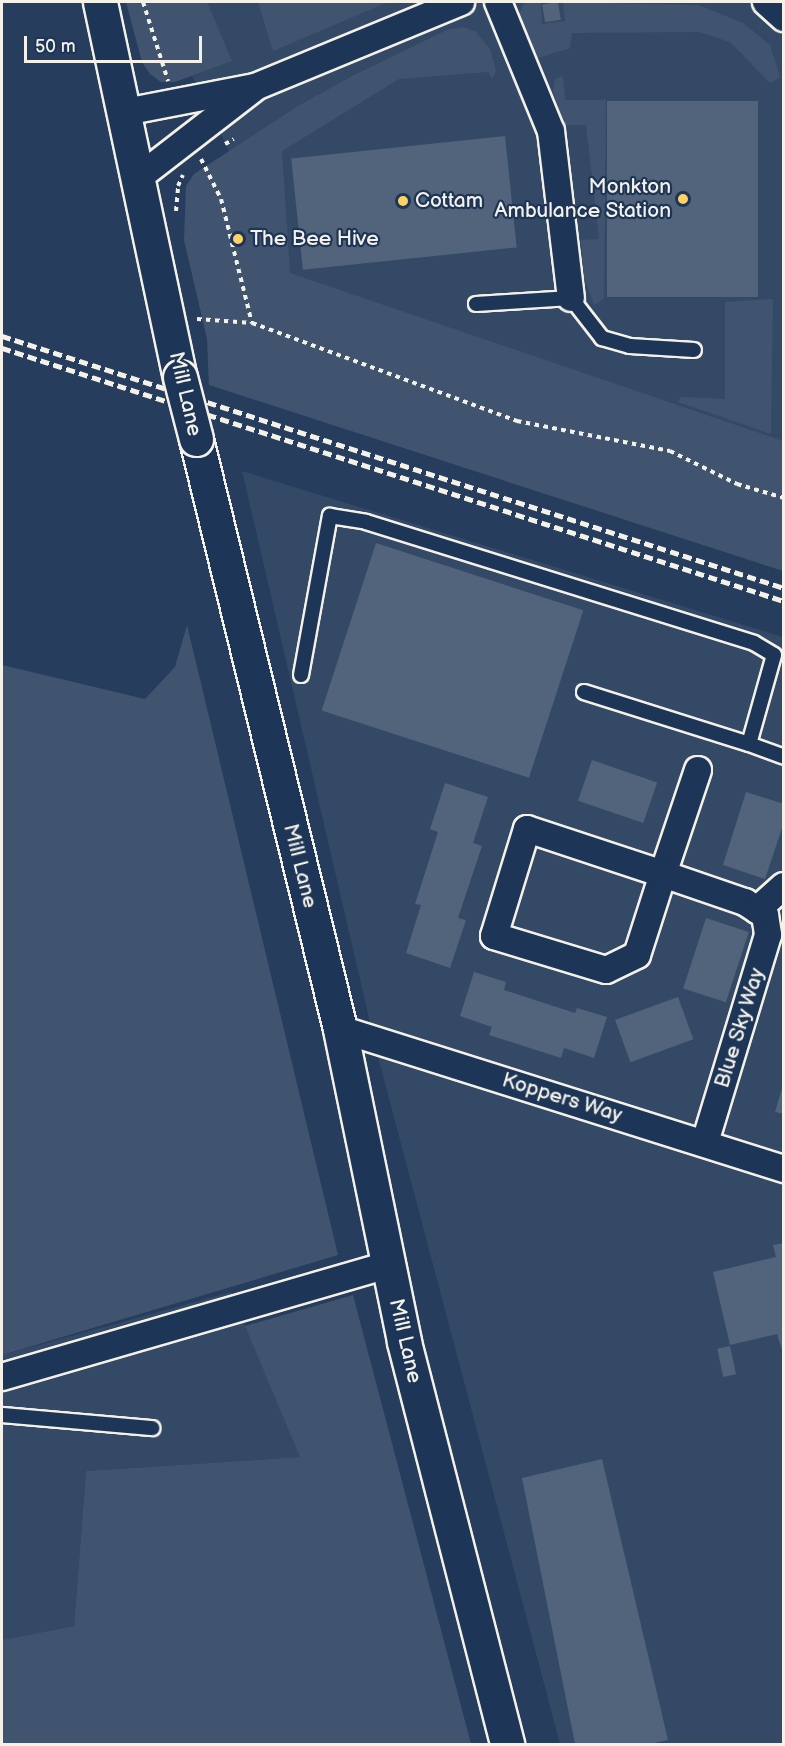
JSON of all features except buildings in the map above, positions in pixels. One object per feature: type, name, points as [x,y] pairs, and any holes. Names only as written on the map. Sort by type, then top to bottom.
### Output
[{"type":"main road","name":"Mill Lane","points":[[100,2],[180,377],[340,1029],[404,1342],[507,1740]]},
{"type":"street","points":[[125,112],[255,87],[461,2]]},
{"type":"street","points":[[498,2],[527,82],[551,131],[571,298]]},
{"type":"street","points":[[138,178],[255,87]]},
{"type":"street","points":[[698,770],[663,874],[637,955],[621,966],[606,970],[494,936],[527,829],[663,874],[757,910],[783,886]]},
{"type":"street","name":"Blue Sky Way","points":[[705,1143],[768,934],[765,915],[757,910]]},
{"type":"street","name":"Koppers Way","points":[[340,1029],[783,1169]]},
{"type":"street","points":[[2,1377],[388,1264]]},
{"type":"lane","points":[[476,304],[571,298],[602,338],[630,346],[694,350]]},
{"type":"lane","points":[[301,675],[330,516],[366,522],[754,643],[774,655],[749,744]]},
{"type":"lane","points":[[584,692],[749,744],[783,757]]},
{"type":"lane","points":[[2,1415],[152,1428]]},
{"type":"path","points":[[143,2],[171,89],[164,88]]},
{"type":"path","points":[[218,149],[234,138]]},
{"type":"path","points":[[193,165],[210,154]]},
{"type":"path","points":[[201,159],[221,200],[252,323]]},
{"type":"path","points":[[176,222],[178,186],[185,171]]},
{"type":"path","points":[[169,317],[252,323],[517,421],[670,451],[736,484],[783,498]]},
{"type":"shaded area","points":[[126,2],[207,2],[232,61],[175,82],[161,82],[150,74],[142,62]]},
{"type":"shaded area","points":[[166,2],[783,2],[783,493],[273,325],[245,200],[227,146],[188,68]]},
{"type":"shaded area","points":[[258,2],[388,2],[273,51]]},
{"type":"shaded area","points":[[525,2],[541,2],[542,24],[565,21],[563,2],[698,5],[743,23],[770,45],[780,77],[770,83],[730,42],[699,32],[572,33],[570,48],[538,58],[517,18]]},
{"type":"shaded area","points":[[464,27],[476,32],[490,49],[496,71],[492,79],[488,72],[399,79],[282,151],[290,273],[783,441],[783,571],[209,385],[207,339],[184,240],[186,186],[194,174],[298,106],[354,75],[447,30]]},
{"type":"shaded area","points":[[563,76],[565,100],[606,100],[604,299],[594,305],[584,278],[581,240],[599,239],[586,125],[564,125],[553,92],[555,79]]},
{"type":"shaded area","points":[[773,299],[771,434],[678,402],[681,397],[725,399],[725,302]]},
{"type":"shaded area","points":[[242,471],[783,637],[783,1744],[560,1744],[378,1057]]},
{"type":"shaded area","points":[[187,625],[338,1255],[2,1355],[2,665],[145,699],[175,667]]},
{"type":"shaded area","points":[[231,1292],[301,1457],[86,1471],[74,1626],[2,1640],[2,1355]]},
{"type":"shaded area","points":[[353,1295],[471,1744],[2,1744],[2,1640],[74,1626],[86,1471],[300,1457],[245,1326]]},
{"type":"railway","points":[[2,336],[784,588]]},
{"type":"railway","points":[[2,348],[784,601]]},
{"type":"place","name":"Monkton Ambulance Station","points":[[683,199]]},
{"type":"place","name":"Cottam","points":[[403,201]]},
{"type":"place","name":"The Bee Hive","points":[[238,239]]}]
